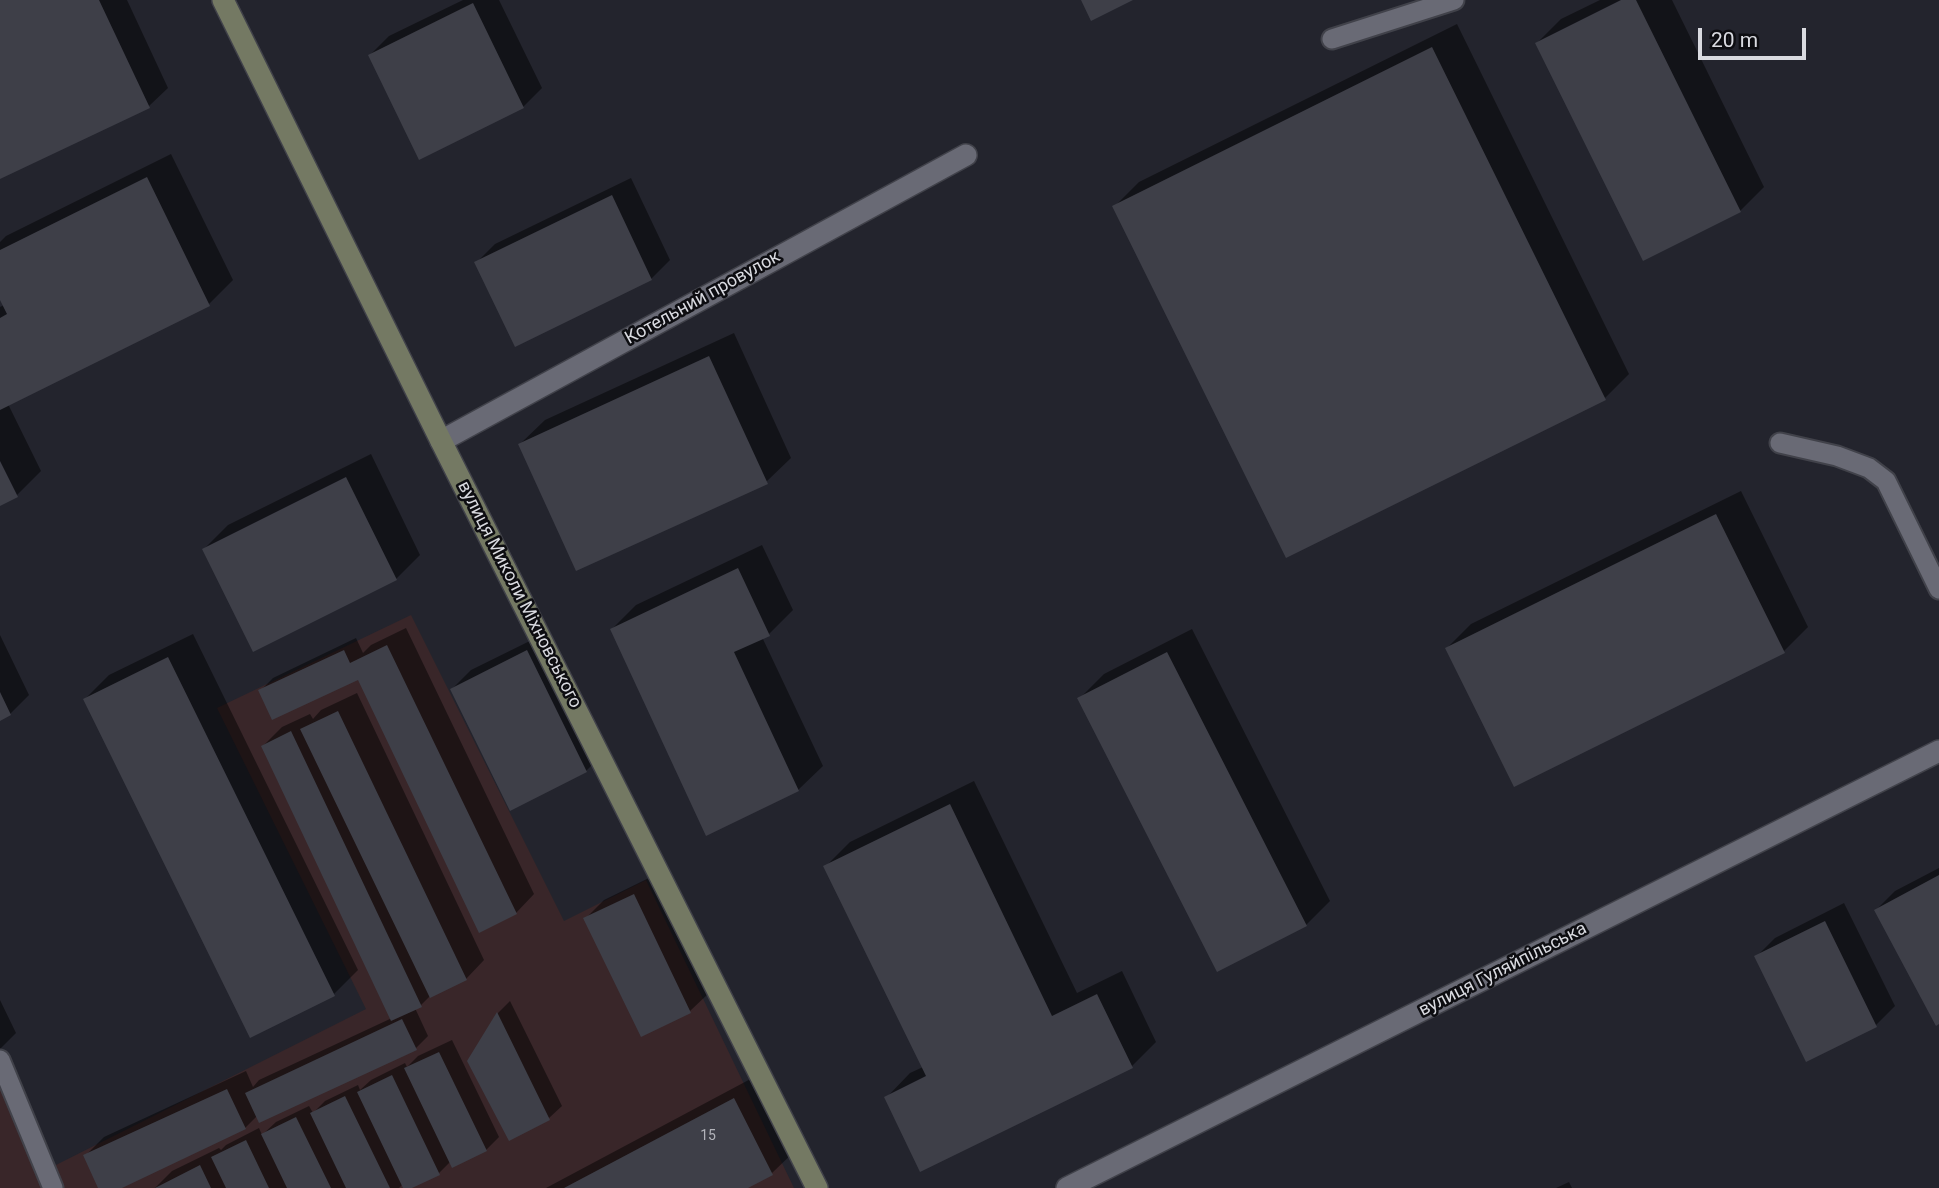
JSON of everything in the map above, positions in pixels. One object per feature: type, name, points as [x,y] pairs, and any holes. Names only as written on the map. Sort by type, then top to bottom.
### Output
[{"type":"street","name":"вулиця Миколи Міхновського","points":[[223,0],[441,441],[817,1188]]},
{"type":"street","name":"Котельний провулок","points":[[441,441],[966,155]]},
{"type":"street","name":"вулиця Гуляйпільська","points":[[1067,1188],[1939,751]]},
{"type":"lane","points":[[1332,39],[1454,0]]},
{"type":"lane","points":[[1780,443],[1837,456],[1869,467],[1886,481],[1939,589]]},
{"type":"lane","points":[[0,1060],[53,1188]]},
{"type":"shaded area","points":[[411,615],[564,921],[646,880],[794,1188],[0,1188],[0,1076],[46,1170],[366,1009],[217,708]]},
{"type":"building","points":[[0,0],[99,0],[150,108],[0,179]]},
{"type":"building","points":[[1081,0],[1133,0],[1091,21]]},
{"type":"building","points":[[1621,0],[1636,0],[1741,212],[1643,261],[1535,43]]},
{"type":"building","points":[[473,3],[524,108],[419,160],[368,55]]},
{"type":"building","points":[[1432,47],[1606,400],[1286,558],[1112,206]]},
{"type":"building","points":[[147,177],[210,306],[0,410],[0,318],[7,314],[0,300],[0,250]]},
{"type":"building","points":[[612,195],[652,280],[515,347],[474,262]]},
{"type":"building","points":[[709,356],[768,484],[576,571],[518,444]]},
{"type":"building","points":[[0,461],[18,497],[0,506]]},
{"type":"building","points":[[346,477],[397,580],[253,652],[202,549]]},
{"type":"building","points":[[1716,514],[1785,653],[1514,787],[1445,648]]},
{"type":"building","points":[[738,568],[770,636],[734,652],[799,791],[706,836],[610,629]]},
{"type":"building","points":[[387,645],[517,914],[479,933],[358,680],[272,720],[258,690],[344,650],[350,663]]},
{"type":"building","points":[[527,650],[587,772],[510,811],[450,689]]},
{"type":"building","points":[[1167,652],[1307,926],[1217,972],[1077,698]]},
{"type":"building","points":[[168,657],[335,996],[250,1038],[83,699]]},
{"type":"building","points":[[0,692],[11,715],[0,721]]},
{"type":"building","points":[[338,711],[467,980],[430,998],[300,729]]},
{"type":"building","points":[[291,731],[422,1007],[391,1021],[261,746]]},
{"type":"building","points":[[950,804],[1052,1016],[1097,994],[1133,1068],[920,1172],[884,1097],[926,1076],[823,866]]},
{"type":"building","points":[[1939,875],[1939,1024],[1936,1026],[1874,910]]},
{"type":"building","points":[[634,894],[691,1013],[641,1037],[583,918]]},
{"type":"building","points":[[1825,921],[1877,1027],[1806,1062],[1754,956]]},
{"type":"building","points":[[497,1012],[550,1120],[509,1141],[467,1061]]},
{"type":"building","points":[[402,1019],[417,1050],[259,1123],[245,1093]]},
{"type":"building","points":[[439,1052],[487,1151],[452,1168],[404,1068]]},
{"type":"building","points":[[392,1075],[440,1175],[412,1188],[403,1188],[357,1092]]},
{"type":"building","points":[[227,1089],[246,1129],[122,1188],[98,1188],[83,1155]]},
{"type":"building","points":[[345,1096],[390,1188],[346,1188],[310,1113]]},
{"type":"building","points":[[734,1098],[773,1175],[748,1188],[564,1188]]},
{"type":"building","points":[[296,1117],[331,1188],[287,1188],[261,1134]]},
{"type":"building","points":[[246,1140],[269,1188],[226,1188],[211,1157]]},
{"type":"building","points":[[200,1165],[211,1188],[155,1188]]}]
